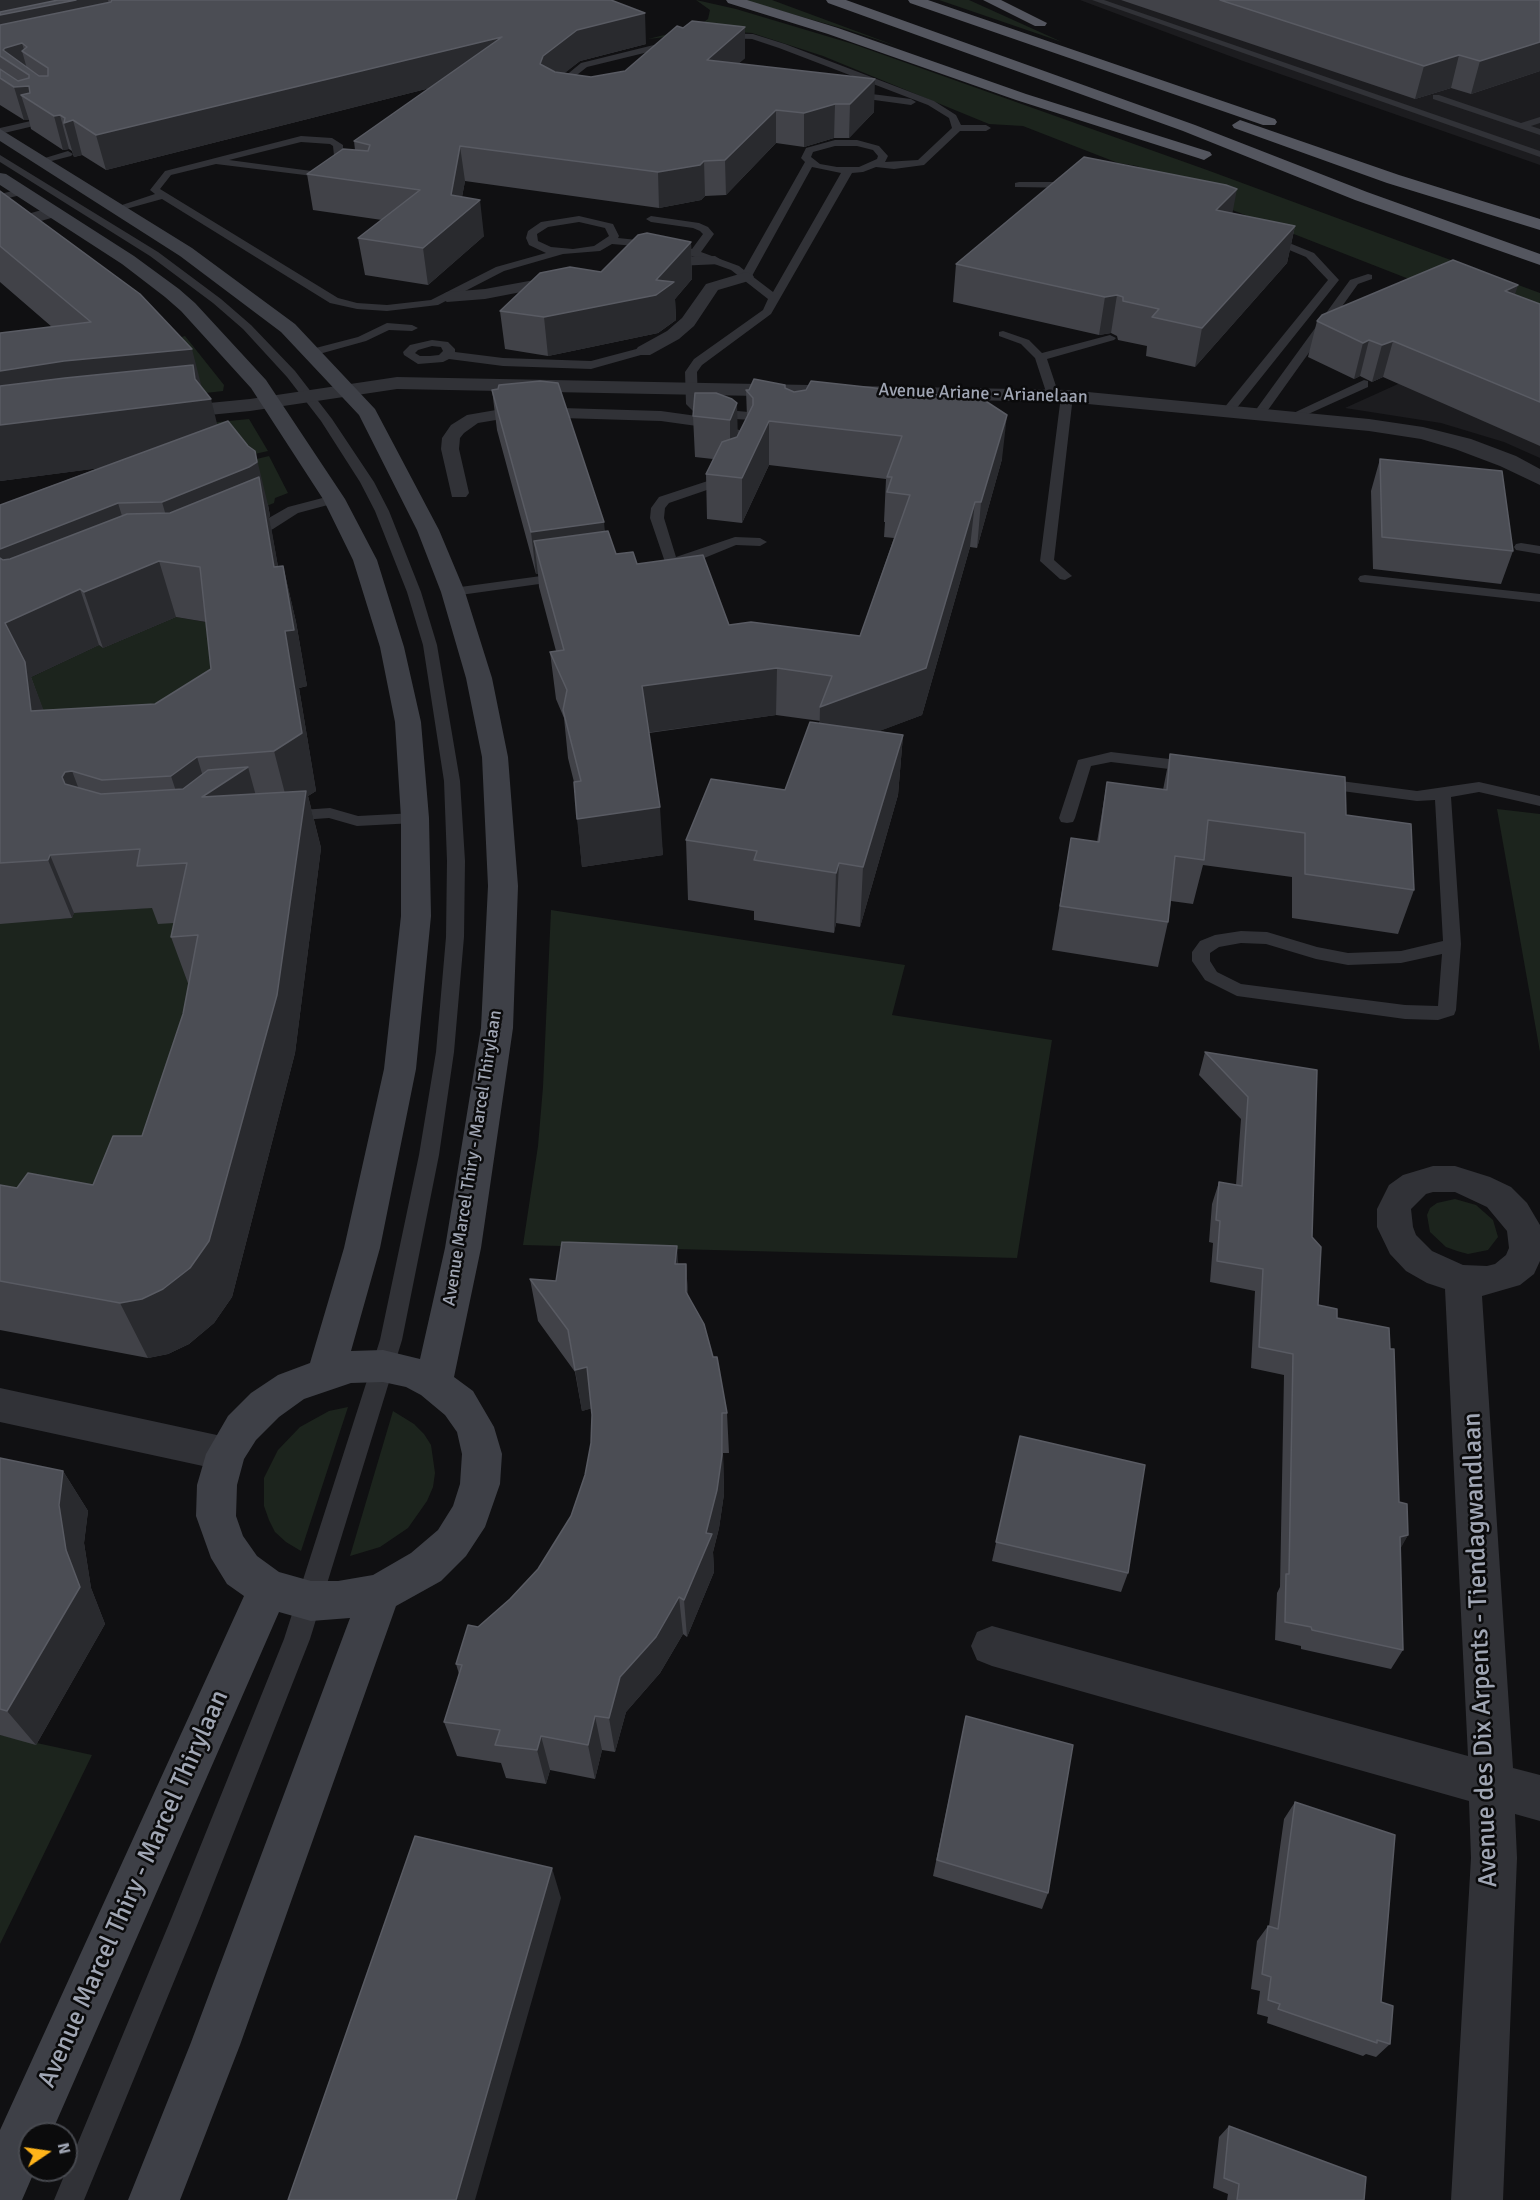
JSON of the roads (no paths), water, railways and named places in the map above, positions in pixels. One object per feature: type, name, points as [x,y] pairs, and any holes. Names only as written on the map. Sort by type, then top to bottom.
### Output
[{"type":"highway","points":[[733,0],[833,31],[1118,129],[1223,160],[1361,196]]},
{"type":"highway","points":[[833,0],[1189,128],[1361,196],[1540,260]]},
{"type":"highway","points":[[990,0],[1056,30]]},
{"type":"highway","points":[[909,4],[1256,117],[1407,171],[1506,213]]},
{"type":"highway","points":[[909,4],[1393,179],[1540,225]]},
{"type":"highway","points":[[817,7],[1076,102],[1223,160]]},
{"type":"highway","points":[[1099,47],[1172,76],[1256,117]]},
{"type":"main road","name":"Avenue Marcel Thiry - Marcel Thirylaan","points":[[2,135],[115,209],[186,252],[288,328],[312,352],[368,413],[428,530],[453,592],[479,678],[495,757],[502,886],[497,1028],[463,1248],[435,1383]]},
{"type":"main road","points":[[0,178],[128,260],[188,307],[259,384],[334,499],[364,560],[392,647],[408,722],[415,818],[416,916],[400,1069],[362,1248],[327,1373]]},
{"type":"main road","points":[[383,1366],[413,1372],[435,1383],[459,1403],[475,1427],[482,1454],[480,1484],[471,1514],[452,1543],[426,1567],[380,1593],[338,1601],[310,1601],[268,1589],[242,1570],[225,1545],[216,1515],[217,1485],[226,1454],[243,1428],[265,1405],[291,1387],[327,1373],[351,1367],[383,1366]]},
{"type":"main road","name":"Avenue Marcel Thiry - Marcel Thirylaan","points":[[0,2189],[268,1589]]},
{"type":"main road","points":[[154,2200],[215,2045],[380,1593]]},
{"type":"street","points":[[0,228],[52,212]]},
{"type":"street","points":[[642,264],[667,261],[715,261]]},
{"type":"street","points":[[447,297],[485,294],[575,277]]},
{"type":"street","points":[[644,351],[673,335],[688,322],[712,287],[746,277]]},
{"type":"street","name":"Avenue Ariane - Arianelaan","points":[[148,415],[269,402],[397,383],[1060,396],[1369,425],[1423,434],[1463,444],[1508,461],[1540,478]]},
{"type":"street","points":[[459,493],[450,449],[451,438],[457,429],[473,419],[496,415],[562,413],[661,416],[704,422]]},
{"type":"street","name":"Avenue des Dix Arpents - Tiendagwandlaan","points":[[1463,1280],[1494,1858],[1477,2200]]},
{"type":"street","points":[[0,1405],[226,1454]]},
{"type":"street","points":[[992,1646],[1540,1798]]},
{"type":"lane","points":[[1095,0],[1540,154]]},
{"type":"lane","points":[[710,36],[753,37],[849,72],[931,103],[953,117],[957,128]]},
{"type":"lane","points":[[559,100],[550,96],[551,91],[584,65],[691,39],[674,54]]},
{"type":"lane","points":[[601,69],[619,56]]},
{"type":"lane","points":[[828,78],[849,72]]},
{"type":"lane","points":[[837,90],[877,99],[931,103]]},
{"type":"lane","points":[[1436,97],[1540,133]]},
{"type":"lane","points":[[0,123],[25,116]]},
{"type":"lane","points":[[1521,126],[1540,120]]},
{"type":"lane","points":[[2,135],[35,127]]},
{"type":"lane","points":[[877,164],[883,156],[876,148],[846,142],[825,144],[809,150],[806,154],[810,162],[826,169],[848,171],[877,164],[894,166],[921,163],[957,128],[986,128]]},
{"type":"lane","points":[[1511,144],[1540,133]]},
{"type":"lane","points":[[340,165],[338,145],[333,141],[301,139],[276,143],[168,173],[155,190],[333,301],[357,306],[387,308],[434,303],[500,268],[560,252],[596,249],[611,241],[614,236],[613,231],[609,226],[591,220],[555,221],[545,224],[532,233],[531,238],[535,244],[560,252]]},
{"type":"lane","points":[[40,161],[68,154]]},
{"type":"lane","points":[[0,158],[154,254],[218,301],[247,327],[308,396],[367,482],[399,550],[430,645],[452,781],[456,861],[455,937],[444,1052],[429,1155],[391,1340],[310,1601],[184,1923],[69,2200]]},
{"type":"lane","points":[[212,161],[347,179]]},
{"type":"lane","points":[[746,277],[810,162]]},
{"type":"lane","points":[[781,421],[748,415],[706,413],[692,404],[691,372],[698,362],[767,312],[848,171]]},
{"type":"lane","points":[[1064,195],[1019,189],[1084,185]]},
{"type":"lane","points":[[0,197],[21,192]]},
{"type":"lane","points":[[115,209],[163,195]]},
{"type":"lane","points":[[651,219],[695,225],[704,229],[709,234],[695,253]]},
{"type":"lane","points":[[1228,411],[1334,280],[1310,255],[1259,233]]},
{"type":"lane","points":[[611,241],[647,244],[695,253],[735,268],[775,299]]},
{"type":"lane","points":[[1259,414],[1354,282],[1368,277]]},
{"type":"lane","points":[[312,352],[362,339],[387,326],[412,328]]},
{"type":"lane","points":[[1003,334],[1025,342],[1040,357],[1060,396],[1047,561],[1065,576]]},
{"type":"lane","points":[[1040,357],[1110,338]]},
{"type":"lane","points":[[447,355],[503,362],[591,365],[644,351]]},
{"type":"lane","points":[[587,386],[591,365]]},
{"type":"lane","points":[[1291,417],[1364,384]]},
{"type":"lane","points":[[704,422],[738,434],[746,443],[745,448],[731,477],[723,482],[664,500],[658,508],[657,518],[665,563],[692,558],[712,548],[735,541],[760,542]]},
{"type":"lane","points":[[235,540],[268,526],[293,510],[334,499]]},
{"type":"lane","points":[[1521,547],[1540,550]]},
{"type":"lane","points":[[453,592],[579,575]]},
{"type":"lane","points":[[1365,579],[1540,598]]},
{"type":"lane","points":[[1067,818],[1084,763],[1111,757],[1204,768]]},
{"type":"lane","points":[[1299,780],[1417,796],[1443,794],[1497,801],[1534,800]]},
{"type":"lane","points":[[1443,794],[1452,944],[1447,1010],[1438,1013],[1405,1012],[1237,990],[1211,976],[1201,961],[1206,945],[1215,940],[1241,937],[1267,938],[1316,953],[1348,959],[1401,957],[1421,954],[1452,944]]},
{"type":"lane","points":[[265,817],[330,813],[357,821],[415,818]]}]
